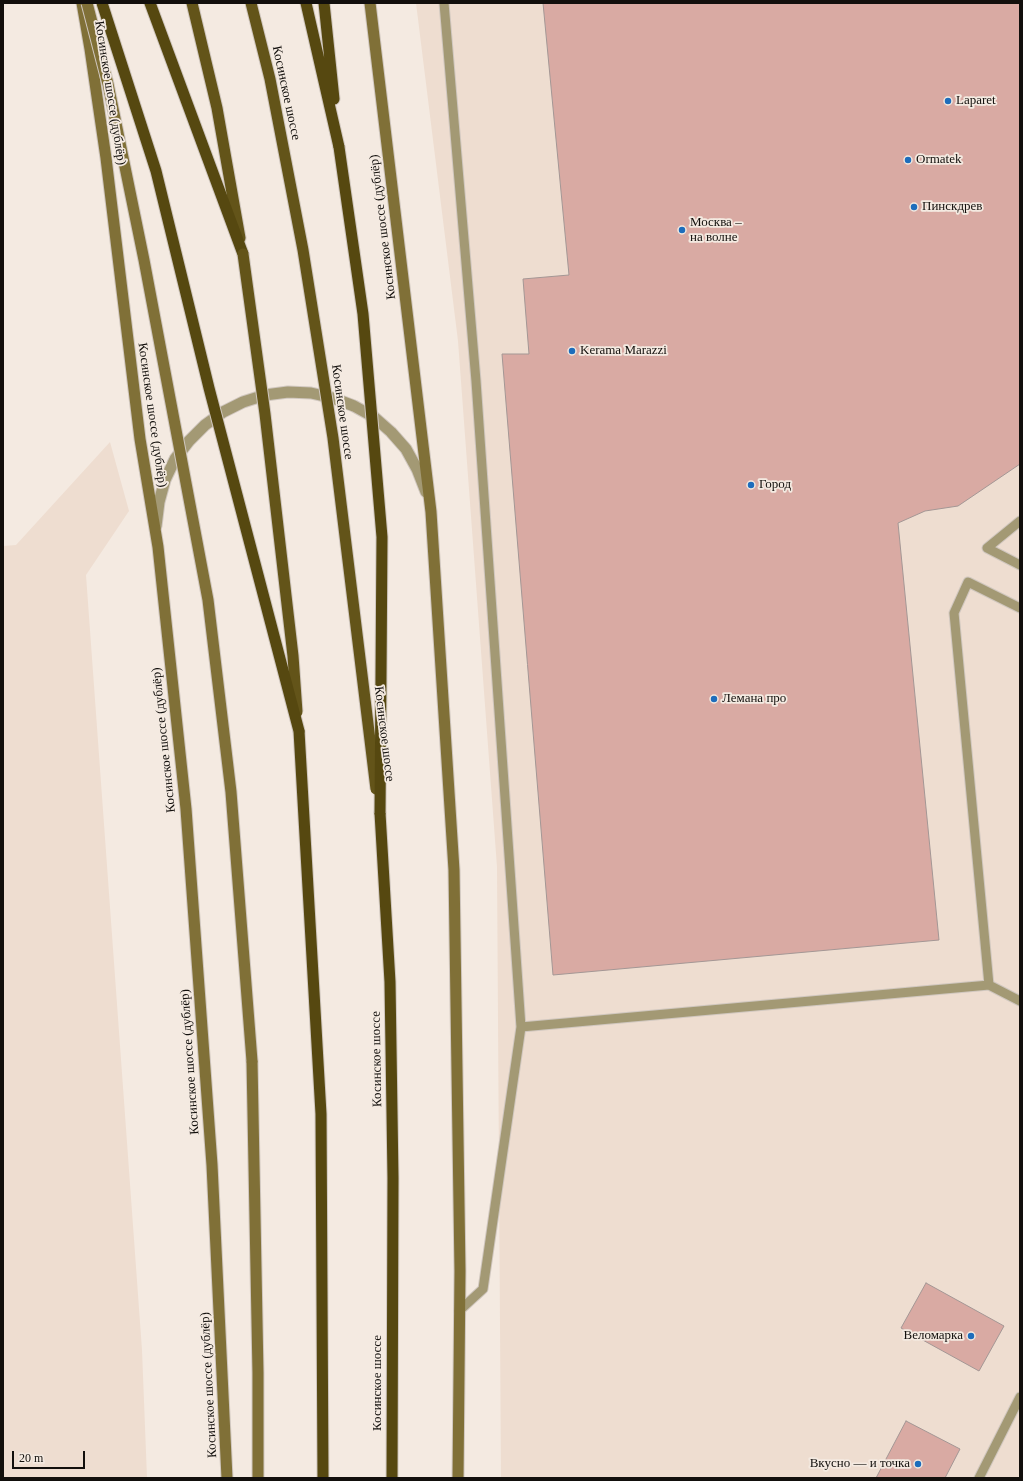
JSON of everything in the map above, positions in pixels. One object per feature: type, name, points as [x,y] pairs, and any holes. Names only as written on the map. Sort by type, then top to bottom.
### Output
[{"type":"highway","points":[[102,3],[156,171],[209,388],[299,731],[321,1114],[323,1478]]},
{"type":"highway","points":[[150,3],[243,254]]},
{"type":"highway","points":[[306,3],[339,147]]},
{"type":"highway","points":[[324,3],[339,147],[363,314],[382,537],[380,813]]},
{"type":"highway","name":"Косинское шоссе","points":[[380,813],[390,982],[393,1178],[392,1478]]},
{"type":"main road","name":"Косинское шоссе (дублёр)","points":[[82,3],[106,158],[140,439],[158,547],[186,809],[212,1165],[228,1478]]},
{"type":"main road","points":[[87,3],[108,84],[144,260],[208,600],[231,792],[252,1061],[258,1373],[258,1478]]},
{"type":"main road","points":[[192,3],[217,108],[243,254],[265,414],[299,731]]},
{"type":"main road","name":"Косинское шоссе","points":[[250,3],[270,79],[303,250],[333,438],[380,813]]},
{"type":"main road","name":"Косинское шоссе (дублёр)","points":[[370,3],[431,512],[454,870],[460,1311],[458,1478]]},
{"type":"street","points":[[158,547],[156,524],[159,502],[165,480],[189,441],[205,425],[223,412],[243,402],[273,394],[288,392],[311,393],[333,398],[354,406],[374,418],[391,432],[410,456],[417,469],[426,490],[431,512]]},
{"type":"lane","points":[[444,3],[476,381],[521,1027],[483,1290],[460,1311]]},
{"type":"lane","points":[[1020,521],[987,548],[1020,565]]},
{"type":"lane","points":[[989,985],[954,613],[968,582],[1020,608]]},
{"type":"lane","points":[[521,1027],[989,985],[1020,1001]]},
{"type":"lane","points":[[979,1478],[1020,1397]]},
{"type":"shaded area","points":[[416,3],[1020,3],[1020,1473],[1018,1478],[501,1478],[497,867],[458,341]]},
{"type":"shaded area","points":[[110,442],[129,511],[86,575],[142,1350],[147,1478],[3,1478],[3,546],[16,545]]},
{"type":"building","name":"Город","points":[[543,3],[1020,3],[1020,464],[958,506],[925,511],[898,523],[939,940],[553,975],[502,354],[529,354],[523,279],[569,275]]},
{"type":"building","points":[[926,1283],[1004,1326],[979,1371],[901,1328]]},
{"type":"building","name":"Вкусно — и точка","points":[[906,1421],[960,1449],[945,1478],[876,1478]]},
{"type":"place","name":"Laparet","points":[[948,101]]},
{"type":"place","name":"Ormatek","points":[[908,160]]},
{"type":"place","name":"Пинскдрев","points":[[914,207]]},
{"type":"place","name":"Москва – на волне","points":[[682,230]]},
{"type":"place","name":"Kerama Marazzi","points":[[572,351]]},
{"type":"place","name":"Город","points":[[751,485]]},
{"type":"place","name":"Лемана про","points":[[714,699]]},
{"type":"place","name":"Веломарка","points":[[971,1336]]},
{"type":"place","name":"Вкусно — и точка","points":[[918,1464]]}]
